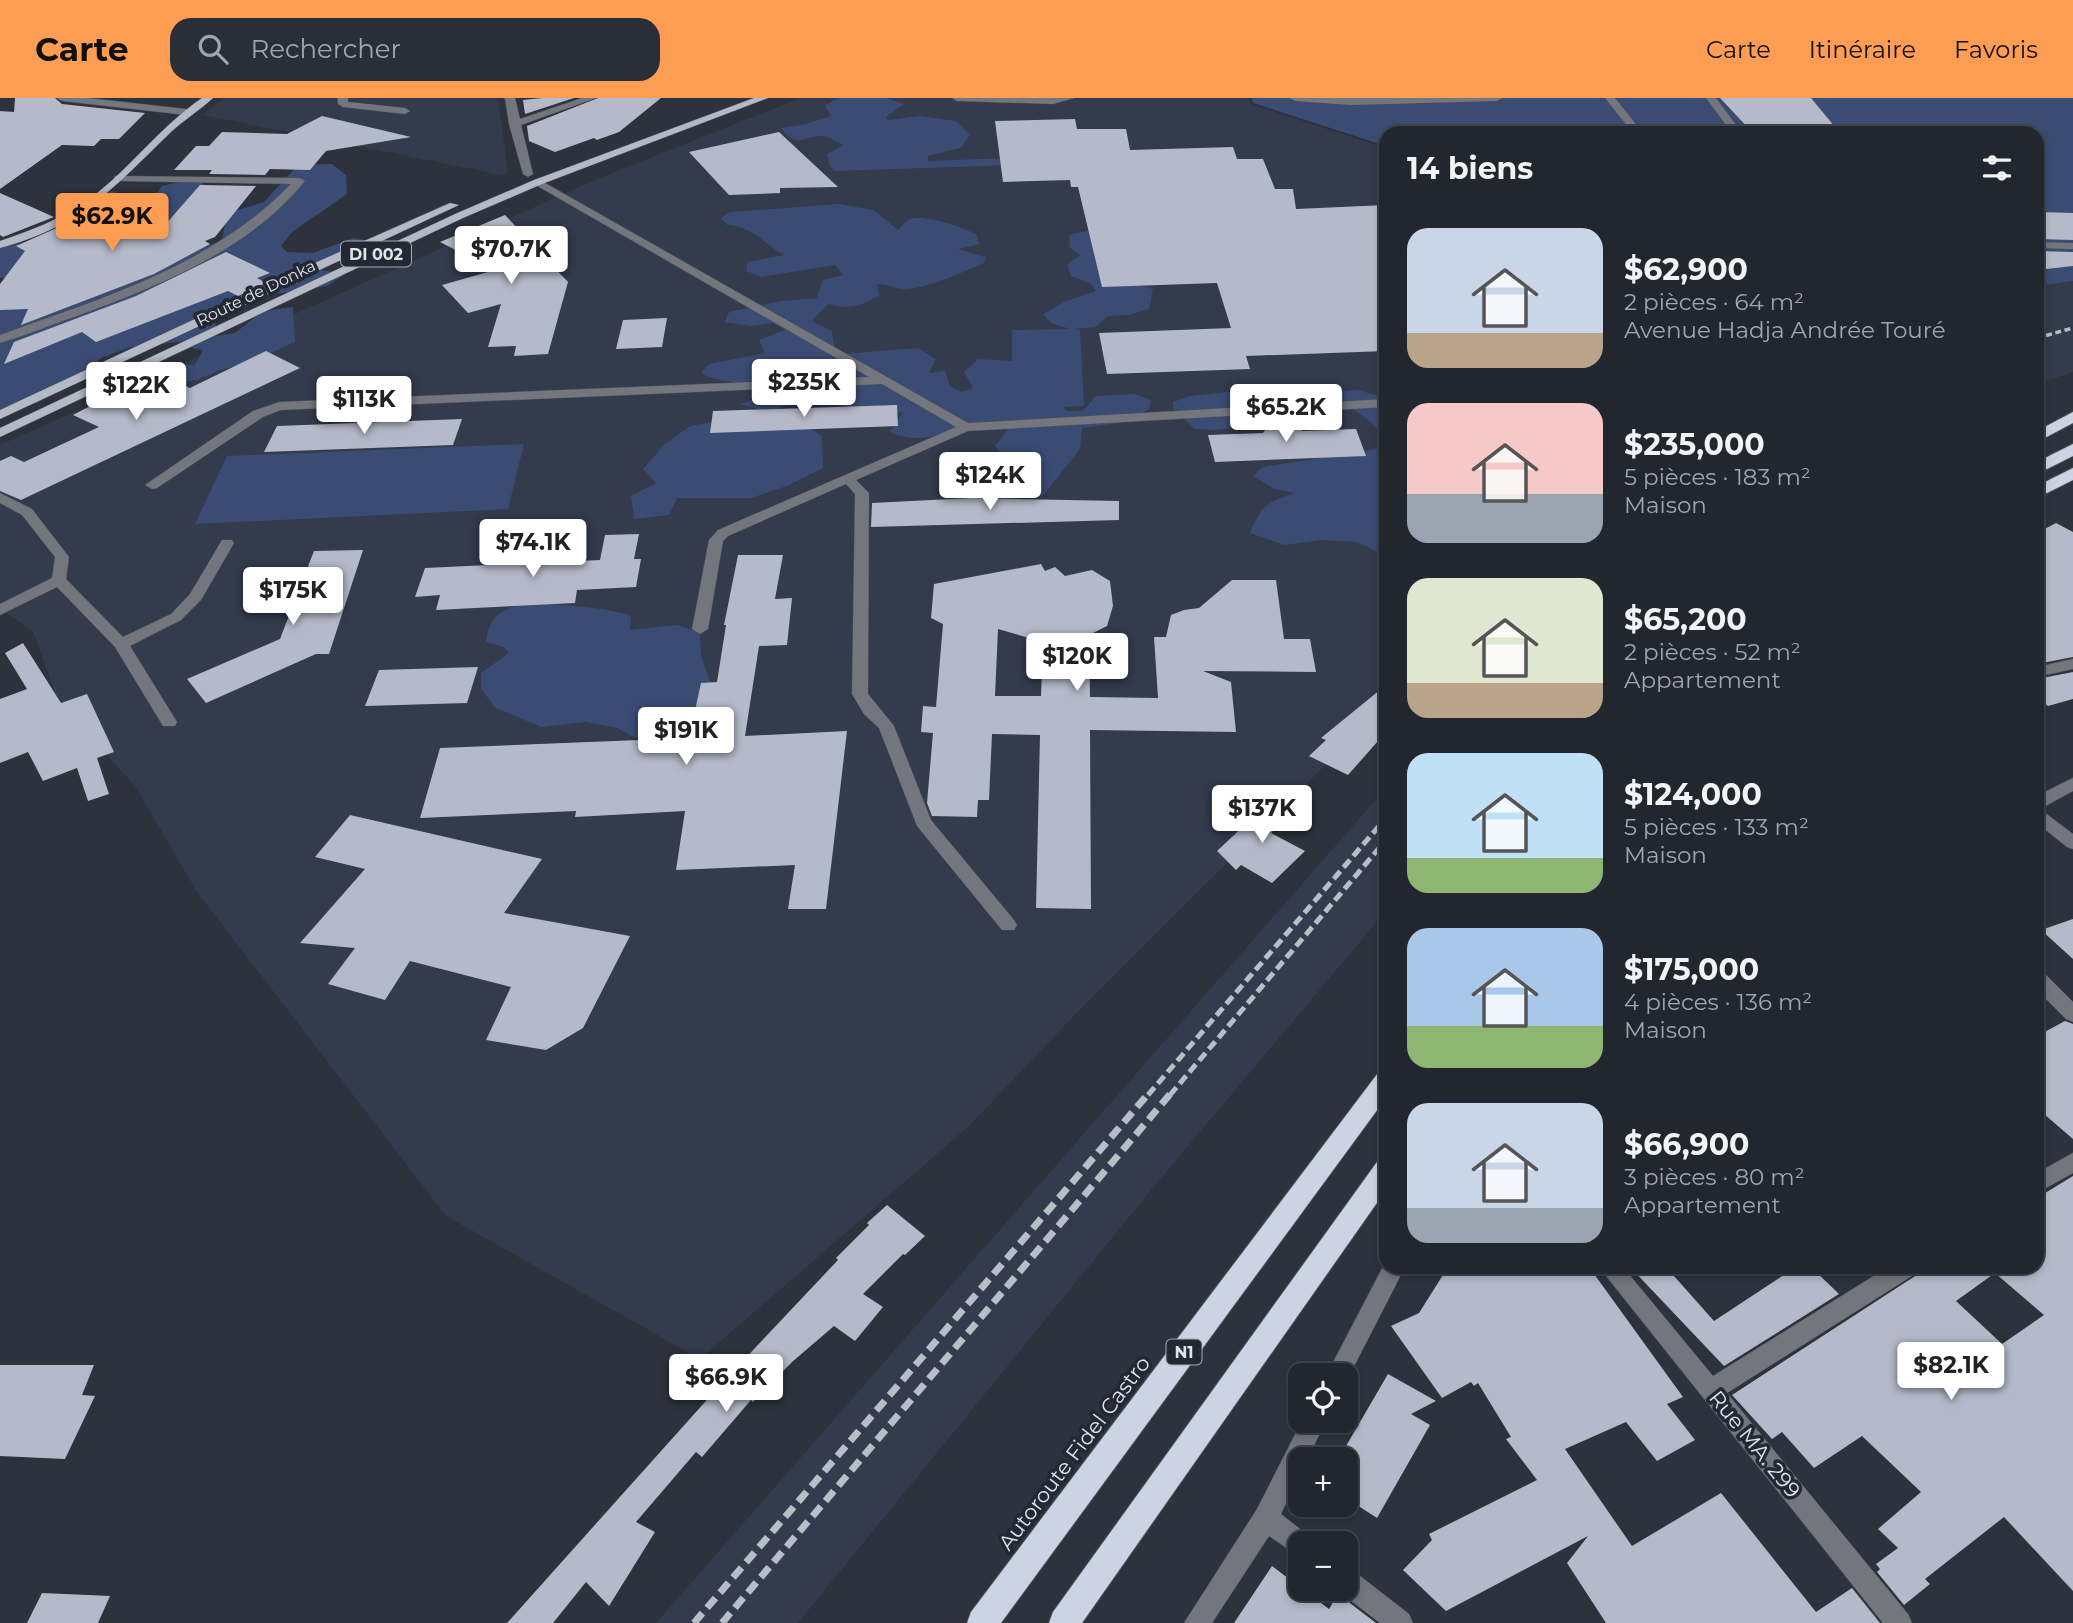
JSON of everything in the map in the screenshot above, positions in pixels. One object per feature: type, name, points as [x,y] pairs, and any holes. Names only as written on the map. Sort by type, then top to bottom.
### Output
[{"type":"highway","points":[[2044,433],[2073,417]]},
{"type":"highway","points":[[2044,465],[2073,449]]},
{"type":"highway","points":[[2044,489],[2073,473]]},
{"type":"highway","name":"Autoroute Fidel Castro","points":[[982,1623],[1379,1089]]},
{"type":"highway","points":[[1064,1623],[1379,1180]]},
{"type":"main road","points":[[0,245],[44,229],[88,204],[119,178],[186,112],[208,98]]},
{"type":"main road","name":"Route de Donka","points":[[0,415],[321,264],[732,98]]},
{"type":"main road","name":"Route de Donka","points":[[0,433],[533,178],[763,98]]},
{"type":"street","points":[[62,98],[186,112]]},
{"type":"street","points":[[343,98],[343,104],[405,111]]},
{"type":"street","points":[[510,98],[514,124],[533,178],[966,426]]},
{"type":"street","points":[[514,124],[591,98]]},
{"type":"street","points":[[957,98],[1067,99]]},
{"type":"street","points":[[1295,98],[1352,102],[1497,98]]},
{"type":"street","points":[[1610,98],[1632,126]]},
{"type":"street","points":[[1711,98],[1732,126]]},
{"type":"street","points":[[0,339],[148,283],[228,244],[285,199],[300,181],[119,178]]},
{"type":"street","points":[[2044,245],[2073,246]]},
{"type":"street","points":[[152,485],[258,414],[279,406],[884,380]]},
{"type":"street","points":[[700,629],[716,540],[723,533],[966,426],[1379,403]]},
{"type":"street","points":[[847,478],[862,493],[860,694],[870,710],[886,726],[923,822],[1008,925]]},
{"type":"street","points":[[0,497],[27,512],[62,557],[59,580]]},
{"type":"street","points":[[121,644],[176,618],[197,597],[227,542]]},
{"type":"street","points":[[0,610],[59,580]]},
{"type":"street","points":[[59,580],[121,644],[169,722]]},
{"type":"street","points":[[2044,670],[2073,664]]},
{"type":"street","points":[[2044,800],[2073,784]]},
{"type":"street","points":[[2044,820],[2073,843]]},
{"type":"street","points":[[2044,985],[2073,1014]]},
{"type":"street","points":[[2044,1180],[2073,1162]]},
{"type":"street","points":[[1344,1363],[1390,1274]]},
{"type":"street","name":"Rue MA. 299","points":[[1615,1274],[1899,1623]]},
{"type":"street","points":[[1712,1390],[1896,1274]]},
{"type":"street","points":[[1197,1623],[1266,1518],[1308,1433]]},
{"type":"street","points":[[1266,1518],[1288,1535]]},
{"type":"street","points":[[1358,1591],[1399,1623]]},
{"type":"shaded area","points":[[224,98],[498,98],[508,172],[502,175],[203,115]]},
{"type":"shaded area","points":[[800,98],[1249,98],[1251,104],[1379,146],[1379,712],[1093,996],[969,1126],[700,1359],[446,1216],[197,892],[135,786],[58,701],[33,631],[0,609],[0,445],[602,177]]},
{"type":"shaded area","points":[[838,98],[887,98],[904,104],[886,117],[888,120],[920,116],[956,121],[970,135],[960,148],[928,156],[928,161],[1009,158],[1012,165],[835,171],[830,166],[827,154],[843,145],[822,136],[791,139],[781,128],[831,116],[825,106]]},
{"type":"shaded area","points":[[1252,98],[2073,98],[2073,281],[2044,285],[2044,126],[1379,126],[1379,144],[1253,103]]},
{"type":"shaded area","points":[[332,164],[346,175],[347,194],[292,232],[281,246],[287,252],[313,253],[353,238],[370,241],[315,269],[345,274],[327,286],[263,296],[215,317],[216,336],[235,333],[263,311],[293,307],[295,342],[250,362],[197,380],[155,386],[146,384],[170,364],[195,365],[203,350],[192,348],[187,341],[131,347],[101,358],[78,381],[37,403],[0,409],[0,292],[13,304],[35,313],[182,253],[222,241],[225,224],[231,212],[264,202],[298,165]]},
{"type":"shaded area","points":[[179,182],[201,183],[222,195],[174,226],[136,225],[118,237],[14,277],[0,278],[0,248],[43,238],[92,195],[115,191],[128,203],[149,202],[162,186]]},
{"type":"shaded area","points":[[838,204],[874,210],[898,230],[908,220],[916,218],[962,228],[976,234],[980,244],[958,249],[986,257],[984,263],[934,283],[904,289],[877,284],[879,295],[867,302],[848,307],[828,304],[812,321],[832,331],[834,346],[825,352],[830,355],[918,348],[936,359],[929,373],[945,371],[950,386],[962,392],[973,388],[964,372],[978,359],[1012,361],[1012,330],[1070,329],[1051,323],[1043,314],[1066,301],[1096,291],[1090,283],[1071,276],[1067,265],[1080,255],[1070,248],[1069,235],[1104,227],[1115,279],[1153,289],[1149,309],[1129,315],[1108,316],[1096,327],[1074,329],[1080,330],[1084,406],[1063,407],[1067,411],[1083,411],[1096,396],[1134,394],[1151,400],[1149,409],[1126,422],[1082,428],[1080,449],[1042,497],[1006,498],[998,485],[1011,467],[995,446],[1007,431],[1009,421],[984,422],[936,436],[914,438],[890,432],[903,412],[871,415],[809,397],[769,412],[740,404],[764,396],[761,388],[716,379],[701,373],[709,364],[765,353],[759,340],[785,330],[773,323],[750,326],[725,322],[729,312],[781,301],[817,298],[823,280],[843,275],[835,265],[761,277],[746,271],[748,262],[784,255],[751,232],[727,225],[721,218],[730,212]]},
{"type":"shaded area","points":[[2073,281],[2073,372],[2044,382],[2044,285]]},
{"type":"shaded area","points":[[1272,387],[1284,394],[1274,404],[1274,416],[1260,426],[1195,429],[1173,409],[1173,402],[1190,396]]},
{"type":"shaded area","points":[[1358,390],[1379,396],[1379,432],[1371,422],[1336,397],[1340,391]]},
{"type":"shaded area","points":[[737,418],[797,421],[822,436],[823,468],[787,486],[751,498],[677,498],[669,515],[634,519],[631,496],[656,483],[643,469],[665,444],[690,426]]},
{"type":"shaded area","points":[[524,444],[508,509],[195,524],[227,456]]},
{"type":"shaded area","points":[[1379,448],[1379,553],[1357,542],[1322,540],[1284,545],[1250,533],[1267,505],[1295,493],[1275,489],[1253,476],[1263,467]]},
{"type":"shaded area","points":[[528,601],[619,612],[631,616],[630,630],[677,625],[700,633],[701,656],[713,689],[713,699],[680,723],[635,738],[617,728],[586,722],[541,727],[496,708],[481,689],[481,673],[509,653],[504,647],[486,642],[488,632],[494,618],[499,614]]},
{"type":"shaded area","points":[[1379,796],[1379,919],[1151,1190],[798,1623],[656,1623]]},
{"type":"building","points":[[15,98],[55,98],[62,104],[145,113],[119,139],[101,139],[94,146],[62,145],[0,189],[0,111],[14,112]]},
{"type":"building","points":[[574,98],[525,114],[523,100]]},
{"type":"building","points":[[598,98],[661,98],[619,132],[597,140],[594,138],[555,152],[529,141],[527,126]]},
{"type":"building","points":[[1720,98],[1811,98],[1834,126],[1746,126]]},
{"type":"building","points":[[322,116],[411,137],[326,151],[310,170],[270,169],[265,175],[174,170],[196,146],[209,146],[222,132],[287,134]]},
{"type":"building","points":[[1075,119],[1077,129],[1126,129],[1130,150],[1233,147],[1237,159],[1263,159],[1275,189],[1293,189],[1296,209],[1379,205],[1379,351],[1246,356],[1250,369],[1107,374],[1099,333],[1231,328],[1217,283],[1102,287],[1078,187],[1071,187],[1070,180],[1003,182],[995,121]]},
{"type":"building","points":[[779,132],[838,187],[780,188],[780,193],[729,195],[689,152]]},
{"type":"building","points":[[200,185],[256,186],[215,237],[205,241],[210,244],[154,274],[21,325],[28,309],[0,310],[0,284],[25,251],[16,246],[68,223],[82,229],[107,217],[136,227],[147,221],[164,226]]},
{"type":"building","points":[[0,193],[54,217],[3,237],[0,235]]},
{"type":"building","points":[[2044,212],[2073,213],[2073,240],[2044,239]]},
{"type":"building","points":[[505,215],[568,282],[548,354],[514,356],[516,346],[488,347],[501,304],[468,313],[442,285],[495,270],[440,242]]},
{"type":"building","points":[[2044,251],[2073,252],[2073,266],[2044,269]]},
{"type":"building","points":[[226,252],[270,273],[257,278],[266,283],[238,296],[228,291],[96,342],[82,332],[4,364],[14,342],[136,296]]},
{"type":"building","points":[[667,318],[662,347],[616,349],[623,320]]},
{"type":"building","points":[[266,351],[300,368],[21,500],[0,491],[0,461],[11,456],[24,462],[99,427],[73,415],[154,373],[190,388]]},
{"type":"building","points":[[897,405],[898,426],[710,433],[713,411]]},
{"type":"building","points":[[462,419],[453,445],[264,452],[277,426]]},
{"type":"building","points":[[1277,422],[1288,423],[1303,431],[1356,429],[1366,456],[1215,462],[1208,435],[1263,433],[1268,426]]},
{"type":"building","points":[[971,498],[1119,501],[1119,520],[871,527],[872,503]]},
{"type":"building","points":[[2056,523],[2073,532],[2073,657],[2044,663],[2044,529]]},
{"type":"building","points":[[639,534],[634,559],[641,559],[636,587],[577,590],[575,603],[436,610],[440,595],[415,597],[425,568],[600,560],[605,535]]},
{"type":"building","points":[[363,550],[329,654],[316,654],[206,703],[187,679],[280,639],[314,551]]},
{"type":"building","points":[[738,555],[783,555],[775,599],[792,598],[787,645],[759,646],[745,736],[847,731],[826,909],[788,909],[795,865],[676,870],[685,811],[575,817],[576,811],[420,818],[440,748],[689,738],[701,683],[717,682],[724,625]]},
{"type":"building","points":[[1041,564],[1045,571],[1055,567],[1065,576],[1092,570],[1110,581],[1113,606],[1107,626],[1089,635],[1090,697],[1158,698],[1154,637],[1166,637],[1171,615],[1199,608],[1232,580],[1276,580],[1284,639],[1310,639],[1316,672],[1203,671],[1231,682],[1236,732],[1090,730],[1091,909],[1036,908],[1040,735],[992,734],[989,800],[978,800],[977,817],[932,816],[927,803],[933,733],[921,732],[923,706],[936,707],[943,624],[931,618],[934,584]],"holes":[[[998,629],[1043,642],[1041,696],[995,696]]]},
{"type":"building","points":[[23,643],[61,703],[87,694],[114,752],[97,758],[109,794],[88,801],[77,768],[43,781],[28,752],[0,763],[0,699],[27,689],[5,653]]},
{"type":"building","points":[[478,667],[467,703],[365,706],[379,670]]},
{"type":"building","points":[[2073,672],[2073,699],[2048,706],[2044,703],[2044,678]]},
{"type":"building","points":[[1379,691],[1379,740],[1348,775],[1309,756],[1326,740],[1321,738]]},
{"type":"building","points":[[1273,798],[1293,809],[1271,833],[1305,851],[1272,883],[1241,865],[1236,870],[1217,851],[1249,821],[1251,823]]},
{"type":"building","points":[[350,815],[542,859],[504,913],[630,936],[583,1028],[546,1050],[486,1040],[511,987],[410,961],[385,1000],[328,984],[355,948],[300,943],[365,869],[315,857]]},
{"type":"building","points":[[2073,919],[2073,959],[2044,933],[2044,929]]},
{"type":"building","points":[[2065,1021],[2073,1024],[2073,1139],[2044,1114],[2044,1032]]},
{"type":"building","points":[[2073,1176],[2073,1591],[2004,1517],[1925,1579],[1930,1584],[1904,1605],[1877,1572],[1880,1569],[1876,1564],[1898,1548],[1878,1529],[1921,1492],[1862,1436],[1814,1468],[1782,1432],[1772,1439],[1732,1395],[1918,1274],[1994,1274],[1956,1301],[2002,1344],[2044,1315],[1996,1274],[2044,1274],[2044,1194]]},
{"type":"building","points":[[887,1205],[925,1236],[863,1294],[883,1307],[855,1341],[834,1326],[792,1362],[753,1402],[751,1400],[702,1457],[696,1452],[636,1522],[655,1532],[609,1606],[586,1582],[553,1623],[507,1623],[722,1383],[838,1260],[836,1258],[869,1225],[867,1223]]},
{"type":"building","points":[[1444,1274],[1594,1274],[1683,1397],[1667,1404],[1695,1440],[1657,1461],[1626,1422],[1565,1449],[1632,1546],[1721,1493],[1816,1612],[1852,1588],[1880,1623],[1606,1623],[1567,1563],[1588,1536],[1446,1611],[1403,1570],[1432,1540],[1429,1534],[1537,1480],[1506,1439],[1511,1437],[1478,1383],[1474,1386],[1471,1382],[1442,1398],[1391,1326],[1419,1313]]},
{"type":"building","points":[[1637,1274],[1672,1274],[1714,1321],[1785,1274],[1818,1274],[1839,1294],[1724,1366]]},
{"type":"building","points":[[0,1365],[94,1365],[82,1395],[95,1396],[65,1459],[0,1456]]},
{"type":"building","points":[[1388,1374],[1436,1401],[1411,1414],[1430,1425],[1377,1518],[1358,1506],[1358,1447],[1346,1446],[1354,1433],[1358,1433],[1358,1425]]},
{"type":"building","points":[[1272,1566],[1288,1578],[1288,1601],[1318,1601],[1329,1609],[1334,1601],[1347,1601],[1376,1623],[1234,1623]]},
{"type":"building","points":[[42,1593],[110,1596],[98,1623],[27,1623]]},
{"type":"railway","points":[[2044,336],[2073,328]]},
{"type":"railway","points":[[1148,1095],[1379,826]]},
{"type":"railway","points":[[1170,1095],[1379,848]]},
{"type":"railway","points":[[694,1623],[1149,1093]]},
{"type":"railway","points":[[722,1623],[1171,1093]]}]
